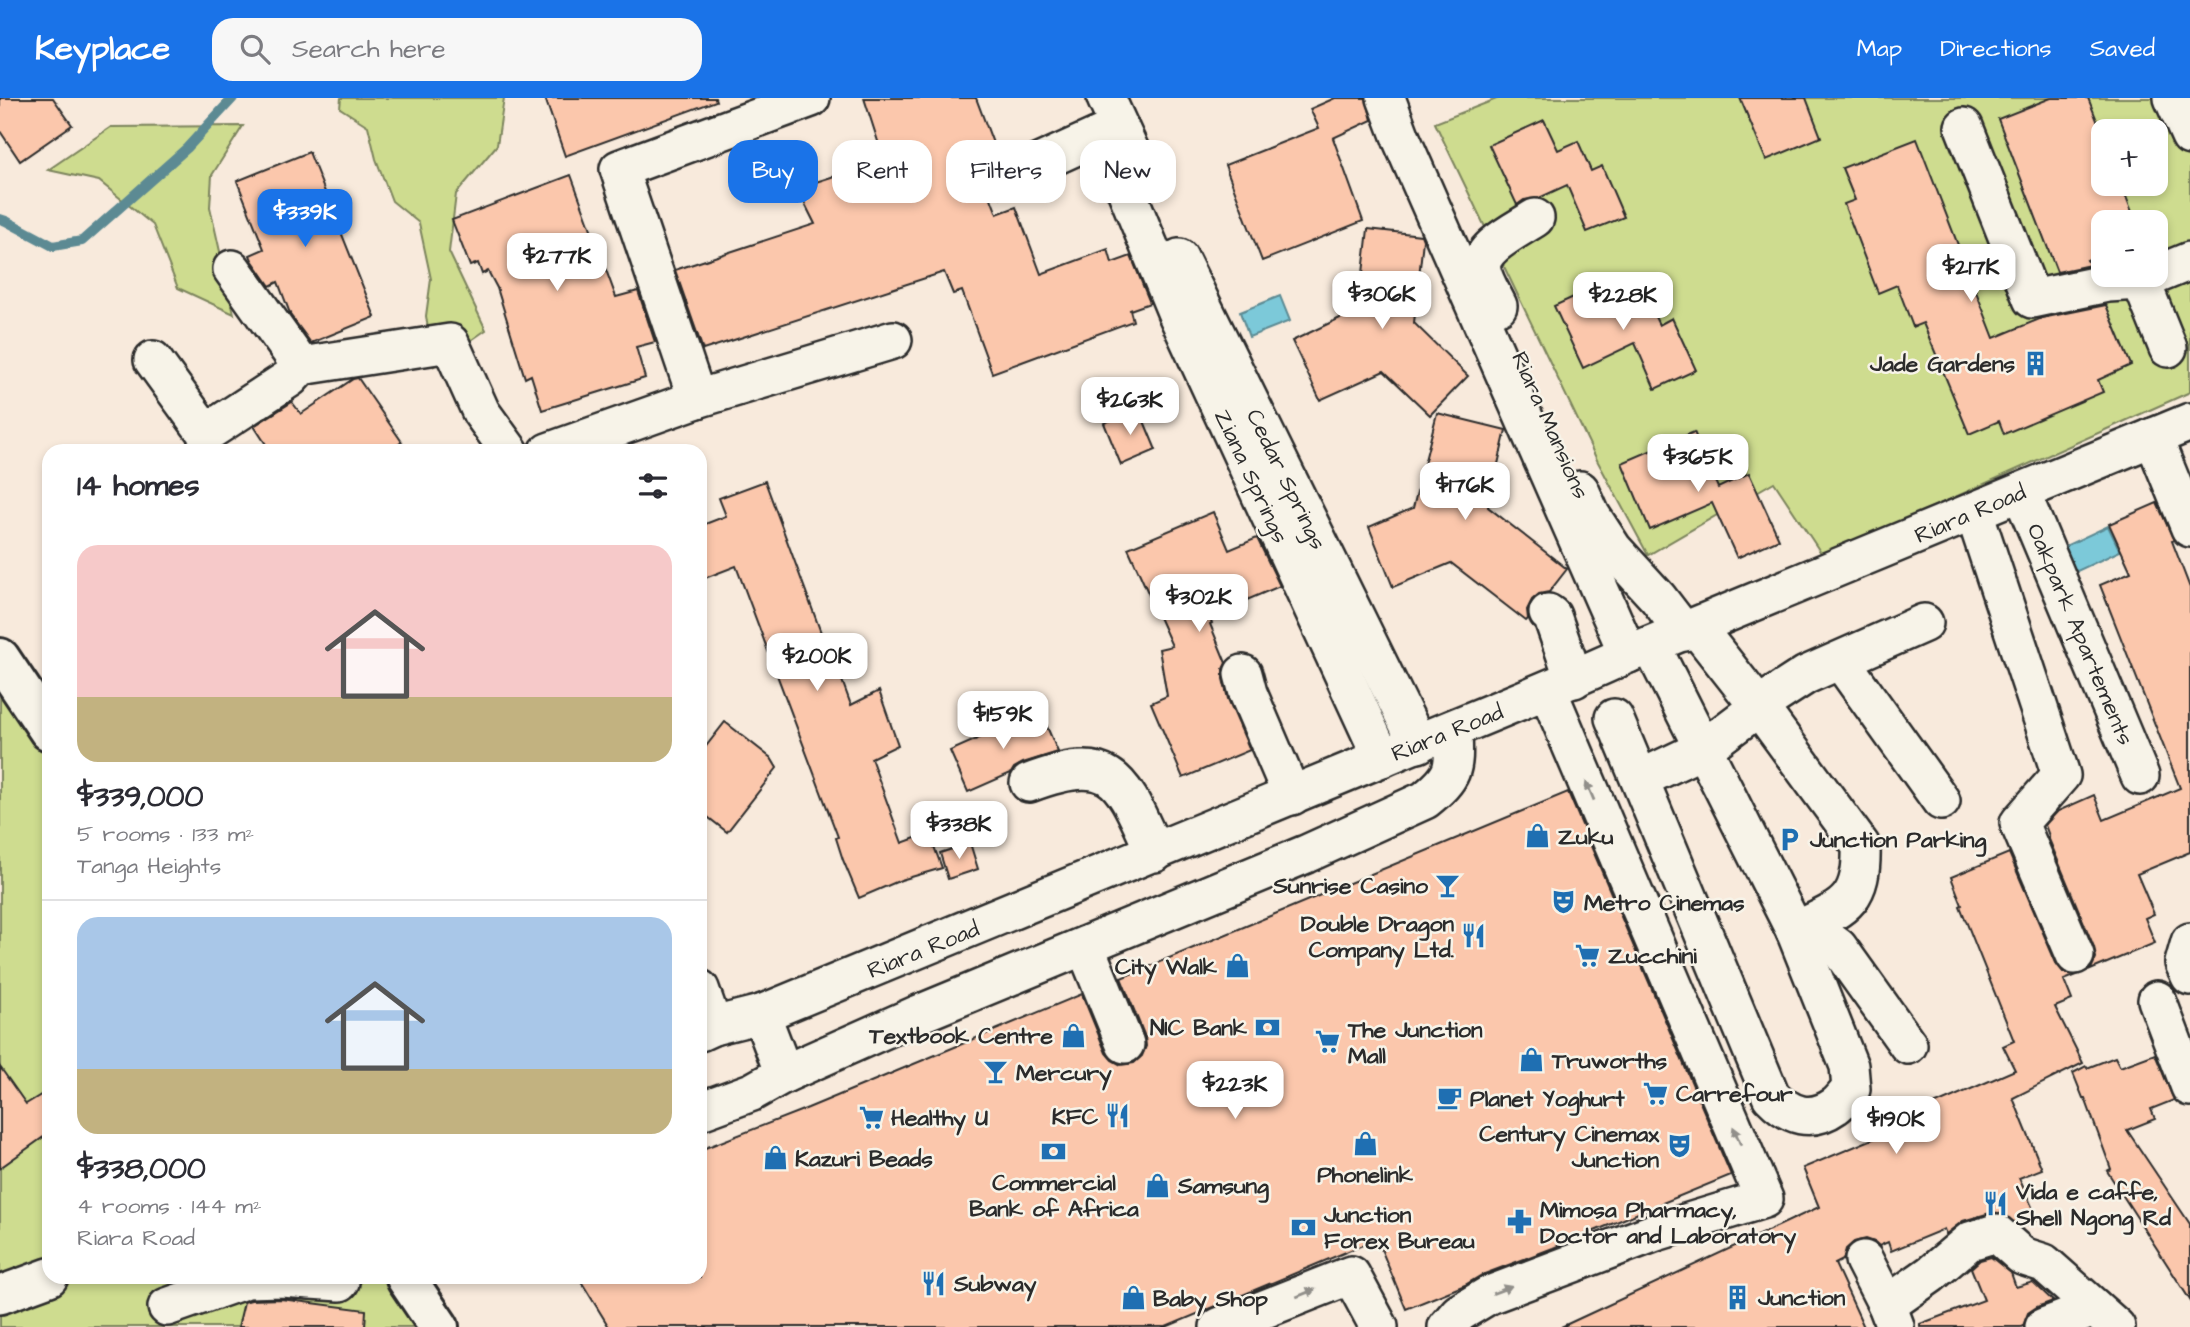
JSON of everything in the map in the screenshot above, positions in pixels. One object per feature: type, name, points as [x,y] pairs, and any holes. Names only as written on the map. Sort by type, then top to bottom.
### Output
[{"type":"main road","points":[[0,658],[42,721]]},
{"type":"main road","points":[[409,1284],[441,1327]]},
{"type":"main road","points":[[431,1284],[441,1327]]},
{"type":"street","points":[[697,399],[618,169],[811,98]]},
{"type":"street","points":[[1080,98],[1125,132]]},
{"type":"street","name":"Cedar Springs","points":[[1106,98],[1125,132],[1190,282],[1418,744]]},
{"type":"street","points":[[1386,98],[1401,138],[1601,593],[1703,749],[1795,931],[1849,1066],[1851,1089],[1835,1106],[1816,1114],[1797,1116],[1784,1110],[1771,1096],[1614,718]]},
{"type":"street","points":[[2174,98],[2190,136]]},
{"type":"street","points":[[1964,127],[2032,299],[2091,287]]},
{"type":"street","points":[[1066,155],[1125,132]]},
{"type":"street","name":"Ziana Springs","points":[[1125,132],[1177,314],[1382,758]]},
{"type":"street","name":"Riara Mansions","points":[[1535,218],[1489,248],[1482,259],[1482,270],[1591,515],[1613,549],[1690,629],[1759,707],[1861,846],[1862,871],[1852,895],[1836,910],[1795,931]]},
{"type":"street","points":[[2168,270],[2190,261]]},
{"type":"street","points":[[232,269],[301,366]]},
{"type":"street","points":[[2143,287],[2168,348]]},
{"type":"street","points":[[570,444],[697,399],[893,340]]},
{"type":"street","points":[[153,360],[206,433],[290,378],[301,366],[450,343],[481,412],[504,444]]},
{"type":"street","name":"Riara Road","points":[[707,1029],[761,1014],[1155,853],[2190,422]]},
{"type":"street","points":[[2153,438],[2190,528]]},
{"type":"street","name":"Oakpark Apartements","points":[[2021,492],[2140,776]]},
{"type":"street","points":[[1974,512],[2061,775],[2019,823],[2075,955]]},
{"type":"street","points":[[1447,1327],[1459,1313],[1489,1295],[1656,1232],[1763,1199],[1561,685],[1552,616],[1548,613]]},
{"type":"street","points":[[1640,779],[1703,749],[1806,675],[1924,623]]},
{"type":"street","points":[[1841,661],[1941,802]]},
{"type":"street","points":[[1243,674],[1248,693],[1292,796]]},
{"type":"street","points":[[707,1108],[751,1092],[784,1074],[919,1014],[1306,855],[1425,800],[1440,788],[1454,768],[1453,729]]},
{"type":"street","points":[[1029,783],[1055,773],[1085,768],[1115,779],[1129,795],[1155,853]]},
{"type":"street","points":[[1795,931],[1820,934],[1838,947],[1908,1045]]},
{"type":"street","points":[[2190,942],[2184,963],[2190,976]]},
{"type":"street","points":[[1085,946],[1125,1044]]},
{"type":"street","points":[[2157,1000],[2190,1087]]},
{"type":"street","points":[[761,1014],[784,1074]]},
{"type":"street","points":[[1864,1260],[1891,1316],[1931,1274],[1970,1241],[1996,1233],[2022,1256],[2044,1263],[2105,1317]]},
{"type":"street","points":[[1219,1327],[1269,1318],[1351,1275],[1380,1327]]},
{"type":"street","points":[[0,1295],[42,1280]]},
{"type":"street","points":[[167,1304],[231,1284]]},
{"type":"street","points":[[2043,1327],[2105,1317]]},
{"type":"green space","points":[[341,98],[504,98],[497,145],[456,194],[449,252],[486,330],[434,366],[426,316],[431,279],[419,223],[392,201],[376,159],[368,126],[340,108]]},
{"type":"green space","points":[[1499,98],[2190,98],[2190,392],[1823,556],[1774,482],[1648,555],[1598,462],[1435,123]]},
{"type":"green space","points":[[243,126],[212,175],[210,207],[234,314],[178,288],[153,225],[99,181],[48,170],[111,127]]},
{"type":"green space","points":[[0,671],[42,736],[42,1284],[389,1284],[414,1327],[0,1327]]},
{"type":"water","points":[[1280,296],[1290,321],[1249,337],[1240,312]]},
{"type":"water","points":[[2108,526],[2120,551],[2073,573],[2061,548]]},
{"type":"building","points":[[0,98],[53,98],[72,125],[20,161],[0,131]]},
{"type":"building","points":[[545,98],[715,98],[716,101],[565,156]]},
{"type":"building","points":[[864,98],[976,98],[992,140],[946,140],[946,203],[993,203],[997,214],[1016,207],[1041,274],[1108,249],[1112,263],[1131,256],[1150,303],[1130,310],[1133,321],[992,373],[962,291],[953,294],[944,272],[703,350],[675,270],[815,224],[804,203],[818,203],[818,181],[832,177],[832,203],[932,203],[932,140],[878,140]]},
{"type":"building","points":[[1335,98],[1366,98],[1372,120],[1333,138],[1363,221],[1262,261],[1225,165],[1319,128],[1310,109]]},
{"type":"building","points":[[1740,98],[1806,98],[1821,137],[1766,160]]},
{"type":"building","points":[[2051,98],[2088,98],[2096,119],[2091,119],[2091,196],[2126,196],[2131,210],[2091,210],[2091,258],[2087,260],[2090,265],[2057,272],[1998,119]]},
{"type":"building","points":[[1544,120],[1558,150],[1578,141],[1591,171],[1602,166],[1624,217],[1587,232],[1567,185],[1517,205],[1489,145]]},
{"type":"building","points":[[1917,139],[1994,338],[2042,318],[2106,305],[2131,365],[2098,380],[2103,392],[2004,434],[1999,421],[1969,434],[1923,323],[1913,327],[1897,285],[1878,293],[1844,204],[1855,200],[1842,168]]},
{"type":"building","points":[[309,152],[375,317],[311,343],[291,316],[278,282],[270,286],[252,260],[250,255],[264,249],[237,181]]},
{"type":"building","points":[[571,175],[616,297],[638,291],[655,342],[636,347],[645,378],[542,410],[531,375],[525,378],[497,288],[488,271],[482,274],[478,263],[470,266],[452,220]]},
{"type":"building","points":[[1368,229],[1421,235],[1423,240],[1414,323],[1468,376],[1430,415],[1384,371],[1320,400],[1292,341],[1359,309]]},
{"type":"building","points":[[1617,277],[1632,308],[1647,300],[1659,325],[1672,318],[1696,370],[1655,389],[1635,343],[1583,368],[1554,306]]},
{"type":"building","points":[[358,378],[402,442],[266,444],[254,426],[292,402],[301,414]]},
{"type":"building","points":[[1139,409],[1156,450],[1121,465],[1104,423]]},
{"type":"building","points":[[1437,413],[1506,430],[1488,507],[1567,569],[1549,592],[1539,594],[1532,600],[1526,621],[1451,563],[1393,587],[1369,527],[1413,508]]},
{"type":"building","points":[[1694,432],[1718,488],[1749,473],[1779,539],[1737,558],[1712,503],[1650,530],[1622,463]]},
{"type":"building","points":[[765,481],[837,676],[840,675],[851,705],[879,691],[898,745],[871,758],[902,843],[929,833],[942,868],[901,880],[859,898],[736,566],[707,577],[707,523],[726,516],[719,498]]},
{"type":"building","points":[[2157,503],[2174,540],[2172,541],[2190,588],[2190,852],[2137,874],[2154,914],[2145,918],[2155,943],[2088,971],[2096,958],[2094,947],[2045,825],[2058,811],[2094,795],[2104,820],[2180,788],[2100,585],[2131,572],[2109,524]]},
{"type":"building","points":[[1213,512],[1229,550],[1257,538],[1280,586],[1209,616],[1226,663],[1223,679],[1228,699],[1250,750],[1183,778],[1151,703],[1167,696],[1159,649],[1172,646],[1128,548]]},
{"type":"building","points":[[1040,711],[1058,752],[1023,763],[1011,773],[968,792],[950,751]]},
{"type":"building","points":[[725,722],[771,758],[777,768],[727,832],[707,816],[707,745]]},
{"type":"building","name":"The Junction Mall","points":[[1568,792],[1731,1175],[1482,1275],[1465,1285],[1406,1309],[1377,1239],[1166,1327],[609,1327],[583,1284],[707,1284],[707,1147],[1082,994],[1106,1053],[1121,1065],[1134,1063],[1142,1056],[1146,1046],[1145,1037],[1121,978]]},
{"type":"building","points":[[970,843],[978,869],[948,879],[940,853]]},
{"type":"building","points":[[2009,853],[2056,963],[2063,972],[2077,975],[2064,980],[2072,1000],[2055,1007],[2083,1063],[2013,1098],[2042,1169],[2019,1178],[2038,1220],[2021,1227],[2001,1213],[1990,1213],[1963,1221],[1946,1234],[1944,1229],[1891,1251],[1888,1242],[1879,1246],[1866,1239],[1854,1242],[1846,1249],[1843,1260],[1835,1264],[1864,1327],[1561,1327],[1819,1207],[1803,1168],[1909,1124],[1906,1117],[2015,1070],[2003,1046],[2014,1041],[1951,877]]},
{"type":"building","points":[[2155,1054],[2174,1100],[2151,1109],[2155,1119],[2127,1130],[2190,1224],[2190,1300],[2107,1171],[2111,1169],[2073,1073],[2115,1057],[2120,1067]]},
{"type":"building","points":[[0,1067],[26,1104],[42,1094],[42,1138],[0,1168]]},
{"type":"building","points":[[1991,1257],[2011,1273],[2016,1287],[2033,1282],[2053,1301],[2028,1313],[2021,1327],[1920,1327],[1920,1324],[1984,1300],[1971,1268],[1980,1260]]},
{"type":"building","points":[[281,1299],[366,1310],[365,1327],[238,1327],[244,1302]]},
{"type":"waterway","points":[[0,219],[53,246],[82,241],[187,148],[233,98]]},
{"type":"place","name":"Jade Gardens","points":[[2035,363]]},
{"type":"place","name":"Zuku","points":[[1538,836]]},
{"type":"place","name":"Junction Parking","points":[[1790,839]]},
{"type":"place","name":"Sunrise Casino","points":[[1448,885]]},
{"type":"place","name":"Metro Cinemas","points":[[1564,902]]},
{"type":"place","name":"Double Dragon Company Ltd.","points":[[1474,936]]},
{"type":"place","name":"Zucchini","points":[[1588,955]]},
{"type":"place","name":"City Walk","points":[[1237,966]]},
{"type":"place","name":"NIC Bank","points":[[1267,1027]]},
{"type":"place","name":"Textbook Centre","points":[[1073,1035]]},
{"type":"place","name":"The Junction Mall","points":[[1328,1042]]},
{"type":"place","name":"Truworths","points":[[1532,1060]]},
{"type":"place","name":"Mercury","points":[[996,1072]]},
{"type":"place","name":"Carrefour","points":[[1656,1093]]},
{"type":"place","name":"Planet Yoghurt","points":[[1450,1098]]},
{"type":"place","name":"KFC","points":[[1118,1116]]},
{"type":"place","name":"Healthy U","points":[[871,1117]]},
{"type":"place","name":"Phonelink","points":[[1365,1144]]},
{"type":"place","name":"Century Cinemax Junction","points":[[1679,1146]]},
{"type":"place","name":"Commercial Bank of Africa","points":[[1054,1152]]},
{"type":"place","name":"Kazuri Beads","points":[[775,1158]]},
{"type":"place","name":"Samsung","points":[[1158,1185]]},
{"type":"place","name":"Vida e caffe, Shell Ngong Rd","points":[[1996,1204]]},
{"type":"place","name":"Mimosa Pharmacy, Doctor and Laboratory","points":[[1520,1222]]},
{"type":"place","name":"Junction Forex Bureau","points":[[1304,1227]]},
{"type":"place","name":"Subway","points":[[934,1283]]},
{"type":"place","name":"Junction","points":[[1738,1297]]},
{"type":"place","name":"Baby Shop","points":[[1133,1298]]}]
